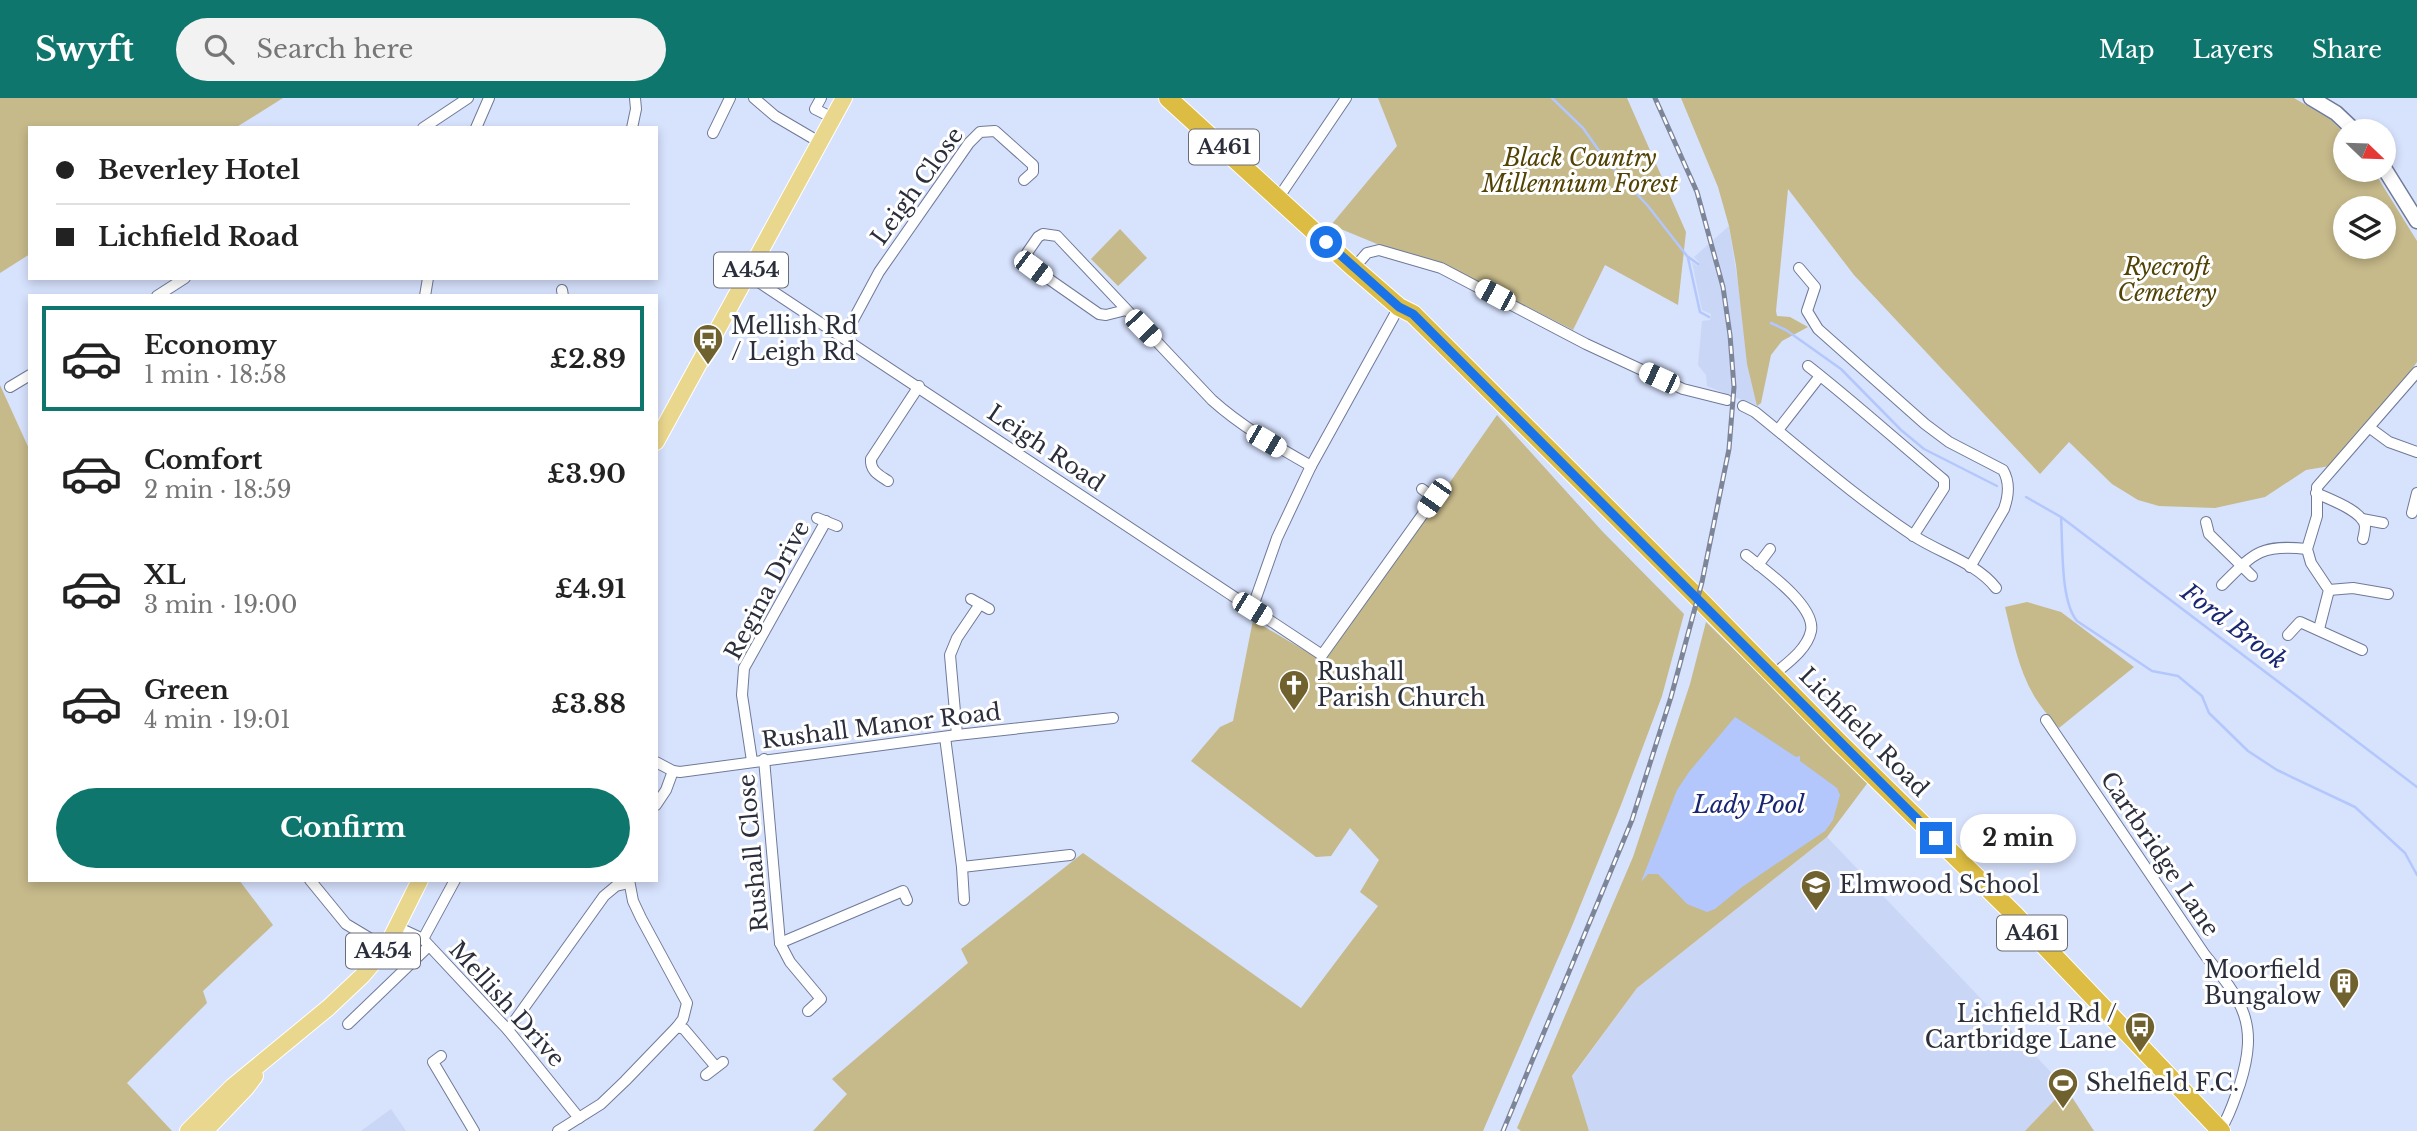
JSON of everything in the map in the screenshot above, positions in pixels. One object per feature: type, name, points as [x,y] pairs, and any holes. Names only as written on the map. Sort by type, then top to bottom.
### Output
[{"type":"highway","name":"Lichfield Road","points":[[1168,98],[1354,268],[1399,307],[1413,314],[1699,599],[1772,676],[2015,915],[2220,1130]]},
{"type":"main road","name":"A454","points":[[658,438],[844,98]]},
{"type":"main road","name":"A454","points":[[188,1131],[232,1087],[328,1008],[362,976],[386,948],[419,882]]},
{"type":"main road","name":"A454","points":[[205,1131],[247,1088],[267,1059]]},
{"type":"street","points":[[426,126],[468,98]]},
{"type":"street","points":[[632,126],[635,98]]},
{"type":"street","points":[[713,133],[730,98]]},
{"type":"street","points":[[754,98],[775,116],[821,143]]},
{"type":"street","points":[[821,98],[815,109],[827,115]]},
{"type":"street","points":[[1279,197],[1346,98]]},
{"type":"street","points":[[2311,98],[2342,119]]},
{"type":"street","points":[[477,126],[488,100]]},
{"type":"street","name":"Leigh Close","points":[[844,337],[879,272],[980,131],[995,131],[1033,165],[1033,172],[1024,180]]},
{"type":"street","points":[[2393,182],[2417,221]]},
{"type":"street","points":[[1126,310],[1099,314],[1033,268],[1027,253],[1038,237],[1043,234],[1056,236],[1231,417],[1266,441],[1311,466]]},
{"type":"street","points":[[1354,268],[1367,253],[1379,250],[1441,268],[1586,344],[1684,389],[1727,400]]},
{"type":"street","points":[[1799,268],[1815,287],[1807,311],[1818,329],[1925,424],[1949,442],[2003,470],[2008,478],[2008,499],[2004,509],[1970,567]]},
{"type":"street","name":"Leigh Road","points":[[748,275],[1322,655],[1434,498]]},
{"type":"street","points":[[160,294],[182,280]]},
{"type":"street","points":[[1252,609],[1277,538],[1311,466],[1399,307]]},
{"type":"street","points":[[1808,366],[1944,480],[1944,488],[1913,536]]},
{"type":"street","points":[[2319,629],[2329,590],[2311,563],[2307,549],[2318,516],[2317,486],[2417,372]]},
{"type":"street","points":[[10,387],[28,376]]},
{"type":"street","points":[[1778,430],[1820,376]]},
{"type":"street","points":[[887,478],[873,469],[870,465],[871,458],[919,386]]},
{"type":"street","points":[[1743,406],[1755,412],[1838,480],[1913,536],[1970,567],[1996,588]]},
{"type":"street","points":[[2370,428],[2389,442],[2417,452]]},
{"type":"street","points":[[1422,489],[1434,498],[1443,486]]},
{"type":"street","points":[[2316,493],[2349,508],[2362,519],[2365,527],[2363,538]]},
{"type":"street","points":[[2412,513],[2417,493]]},
{"type":"street","name":"Regina Drive","points":[[752,761],[742,695],[744,668],[821,519],[837,526]]},
{"type":"street","points":[[2362,519],[2383,523]]},
{"type":"street","points":[[2207,522],[2209,534],[2252,576]]},
{"type":"street","points":[[2222,585],[2241,566],[2267,549],[2284,546],[2307,549]]},
{"type":"street","points":[[1758,565],[1770,549]]},
{"type":"street","points":[[1746,555],[1805,607],[1811,620],[1811,631],[1798,654],[1772,676]]},
{"type":"street","points":[[2329,590],[2353,588],[2388,594]]},
{"type":"street","points":[[957,735],[950,655],[957,638],[980,604]]},
{"type":"street","points":[[2288,635],[2300,622],[2362,650]]},
{"type":"street","name":"Rushall Manor Road","points":[[673,771],[1113,718]]},
{"type":"street","name":"Cartbridge Lane","points":[[2046,720],[2206,955],[2233,990],[2242,1007],[2248,1027],[2246,1060],[2227,1121],[2220,1130]]},
{"type":"street","points":[[945,737],[964,900]]},
{"type":"street","name":"Rushall Close","points":[[764,759],[780,943],[790,962],[821,999],[807,1010]]},
{"type":"street","points":[[658,763],[673,771],[658,803]]},
{"type":"street","points":[[962,867],[1047,863],[1070,855]]},
{"type":"street","points":[[312,882],[346,924],[386,948]]},
{"type":"street","points":[[348,1024],[426,942],[454,882]]},
{"type":"street","points":[[508,1030],[604,897],[627,882]]},
{"type":"street","points":[[558,1131],[600,1104],[677,1027],[686,1011],[687,1003],[641,918],[629,882]]},
{"type":"street","name":"Rushall Close","points":[[780,943],[903,891],[907,900]]},
{"type":"street","name":"Mellish Drive","points":[[397,928],[426,942],[508,1030],[579,1118]]},
{"type":"street","points":[[677,1027],[684,1029],[720,1065],[706,1075]]},
{"type":"street","points":[[441,1056],[433,1062],[474,1131]]},
{"type":"shaded area","points":[[1729,226],[1761,403],[1757,406],[1707,386],[1706,375],[1698,365],[1702,321],[1710,320],[1711,314],[1702,310],[1692,262],[1697,266],[1699,262],[1694,257]]},
{"type":"shaded area","name":"Elmwood School","points":[[1827,837],[2066,1088],[2025,1131],[1589,1131],[1572,1077],[1637,988]]},
{"type":"shaded area","points":[[391,1109],[406,1131],[361,1131]]},
{"type":"green space","points":[[0,98],[283,98],[238,126],[28,126],[28,255],[0,273]]},
{"type":"green space","name":"Black Country Millennium Forest","points":[[1378,98],[1627,98],[1686,232],[1678,305],[1605,265],[1573,330],[1443,264],[1382,246],[1331,225],[1397,146]]},
{"type":"green space","name":"Ryecroft Cemetery","points":[[1681,98],[2294,98],[2333,122],[2333,182],[2380,182],[2389,196],[2333,196],[2333,259],[2396,259],[2396,207],[2417,241],[2417,362],[2388,401],[2330,466],[2306,470],[2265,497],[2215,508],[2159,506],[2138,500],[2112,484],[2069,442],[2040,474],[1854,275],[1788,189],[1776,311],[1777,316],[1790,317],[1808,327],[1782,341],[1771,355],[1761,403],[1757,406],[1747,364],[1729,226],[1718,187]]},
{"type":"green space","points":[[1120,229],[1147,258],[1118,286],[1091,259]]},
{"type":"green space","points":[[0,385],[28,447],[28,882],[241,882],[273,925],[203,991],[207,1003],[127,1083],[172,1131],[0,1131]]},
{"type":"green space","points":[[1497,415],[1602,531],[1684,614],[1662,696],[1621,805],[1483,1131],[813,1131],[847,1094],[832,1079],[968,963],[961,949],[1083,853],[1301,1008],[1378,906],[1360,892],[1379,860],[1350,828],[1331,856],[1316,857],[1191,761],[1220,727],[1233,721],[1253,620],[1324,662]]},
{"type":"green space","points":[[2027,602],[2061,612],[2134,667],[2059,728],[2031,691],[2014,644],[2005,607]]},
{"type":"green space","points":[[1706,622],[1869,781],[1827,837],[1637,988],[1572,1076],[1589,1131],[1521,1131],[1517,1128],[1633,857],[1690,684]]},
{"type":"green space","name":"Shelfield F.C.","points":[[2066,1088],[2094,1131],[2025,1131]]},
{"type":"water","name":"Lady Pool","points":[[1735,717],[1796,757],[1800,756],[1800,761],[1837,788],[1840,795],[1833,820],[1825,831],[1707,912],[1687,904],[1658,874],[1648,874],[1641,882],[1677,790]]},
{"type":"waterway","name":"Ford Brook","points":[[1552,98],[1583,128],[1607,162],[1648,206],[1687,256],[1698,264]]},
{"type":"waterway","name":"Ford Brook","points":[[1688,258],[1700,312],[1709,317]]},
{"type":"waterway","name":"Ford Brook","points":[[1771,323],[1786,330],[1841,369],[1901,430],[1924,449],[1997,486]]},
{"type":"waterway","name":"Ford Brook","points":[[2026,497],[2061,517],[2417,787]]},
{"type":"waterway","points":[[2061,517],[2065,586],[2077,621],[2152,671],[2178,676],[2202,696],[2209,713],[2248,751],[2277,770],[2355,807],[2405,853],[2417,875]]},
{"type":"railway","points":[[1503,1131],[1632,820],[1671,697],[1702,582],[1729,449],[1734,387],[1723,287],[1697,192],[1655,98]]},
{"type":"place","name":"Mellish Rd / Leigh Rd","points":[[708,366]]},
{"type":"place","name":"Rushall Parish Church","points":[[1294,712]]},
{"type":"place","name":"Elmwood School","points":[[1816,912]]},
{"type":"place","name":"Moorfield Bungalow","points":[[2344,1010]]},
{"type":"place","name":"Lichfield Rd / Cartbridge Lane","points":[[2140,1054]]},
{"type":"place","name":"Shelfield F.C.","points":[[2063,1110]]},
{"type":"route","points":[[1326,242],[1399,307],[1413,314],[1936,838]]}]
